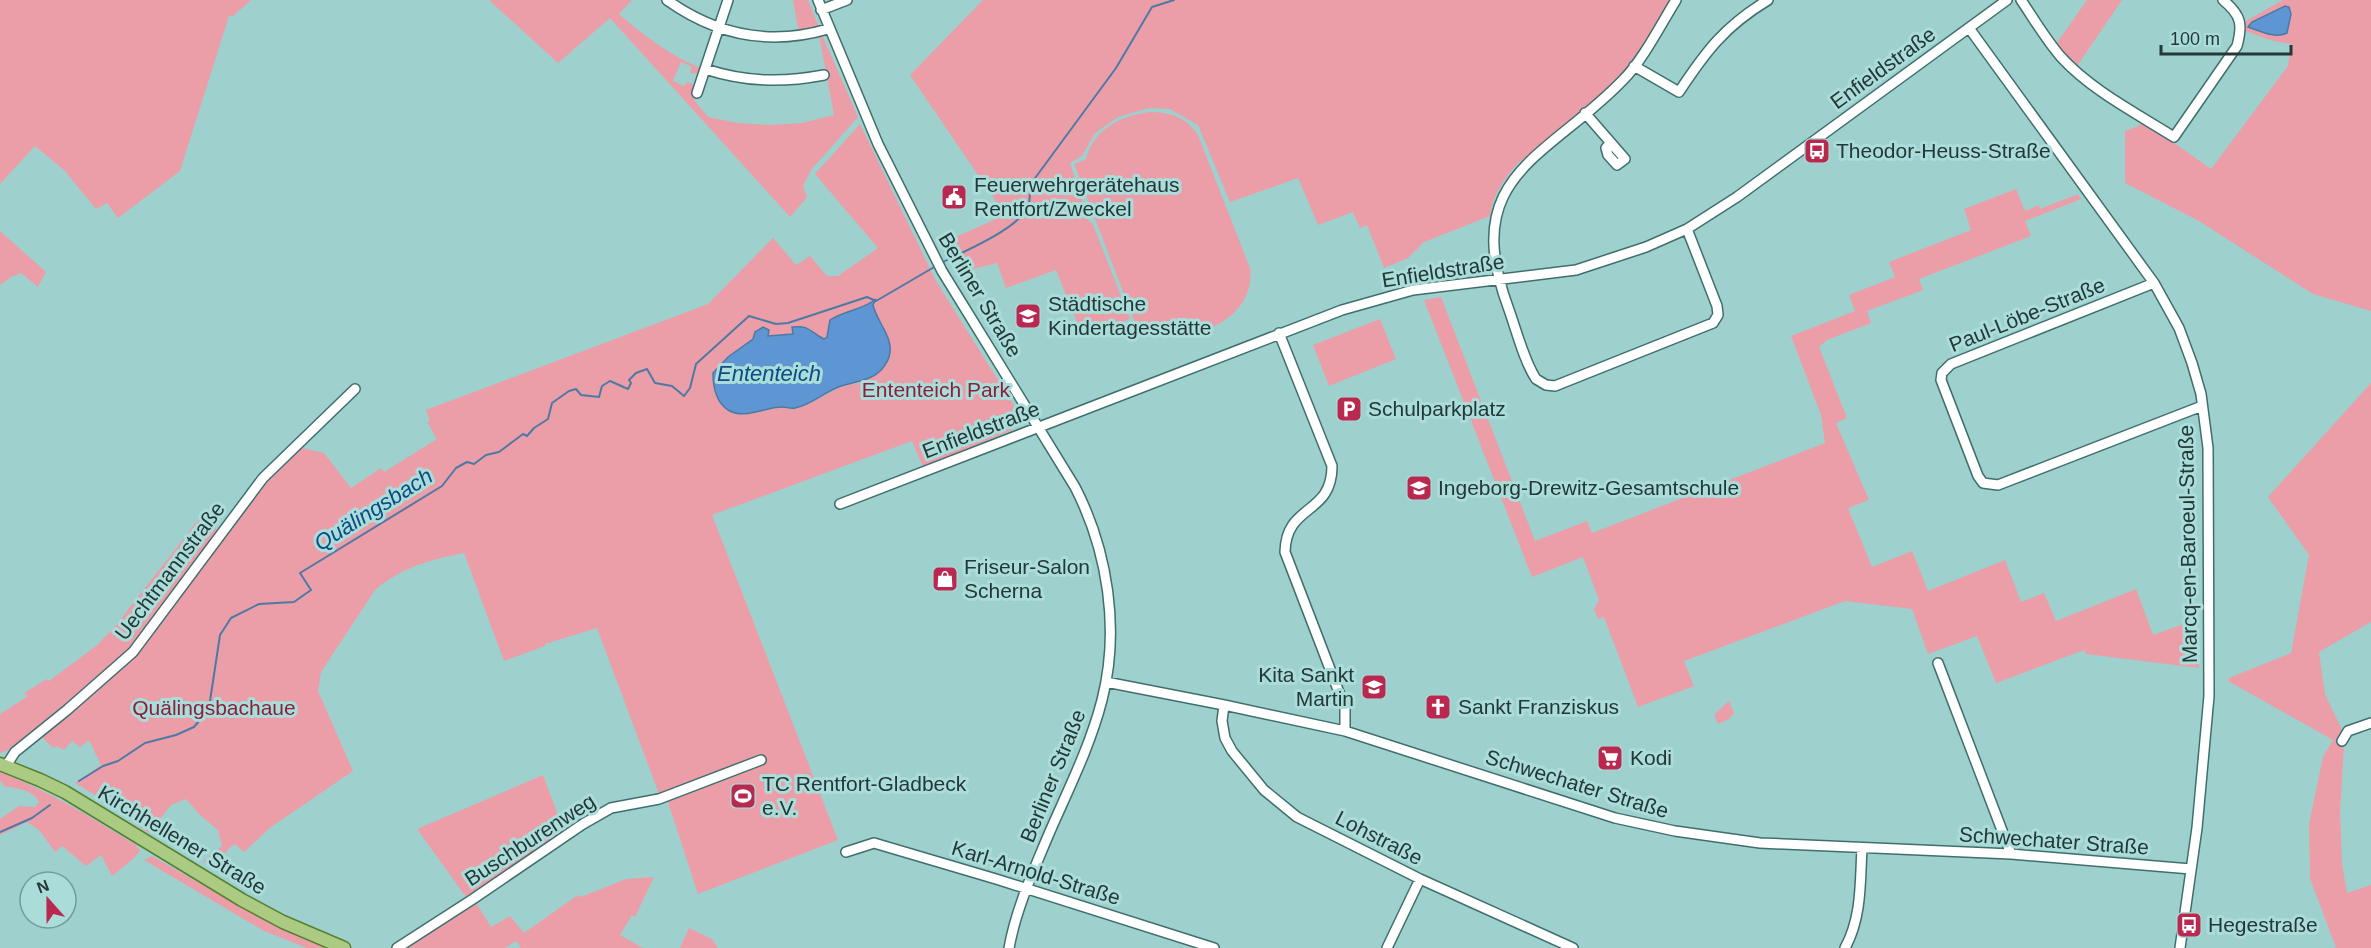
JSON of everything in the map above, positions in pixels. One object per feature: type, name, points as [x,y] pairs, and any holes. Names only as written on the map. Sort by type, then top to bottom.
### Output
[{"type":"main road","name":"Kirchhellener Straße","points":[[3,765],[65,792],[242,900],[283,922],[344,948]]},
{"type":"street","points":[[667,0],[693,18],[719,29],[751,37],[774,38],[805,35],[828,29]]},
{"type":"street","points":[[697,93],[728,0]]},
{"type":"street","points":[[819,5],[847,0]]},
{"type":"street","points":[[1676,0],[1624,79],[1521,170],[1505,192],[1494,220],[1494,255],[1498,279],[1534,376],[1542,384],[1555,386],[1713,323],[1718,315],[1718,306],[1687,229]]},
{"type":"street","points":[[1745,0],[1751,10]]},
{"type":"street","points":[[1634,66],[1679,92],[1716,40],[1751,10],[1768,0]]},
{"type":"street","name":"Enfieldstraße","points":[[840,504],[1342,310],[1402,292],[1576,270],[1646,247],[1687,229],[1737,197],[2007,0]]},
{"type":"street","points":[[2021,0],[2060,56],[2075,70],[2111,97],[2174,137],[2237,46],[2242,29],[2233,9],[2223,0]]},
{"type":"street","name":"Berliner Straße","points":[[819,5],[878,144],[942,271],[1039,427],[1086,508],[1103,562],[1110,608],[1106,682],[1094,725],[1026,889],[1009,948]]},
{"type":"street","name":"Marcq-en-Baroeul-Straße","points":[[1969,28],[2154,283],[2179,328],[2192,363],[2202,406],[2208,448],[2209,696],[2192,869],[2180,948]]},
{"type":"street","points":[[705,69],[725,75],[774,82],[824,75]]},
{"type":"street","points":[[1585,113],[1610,143]]},
{"type":"street","name":"Paul-Löbe-Straße","points":[[2154,283],[1951,364],[1942,373],[1941,380],[1972,461],[1983,483],[1998,485],[2202,406]]},
{"type":"street","points":[[1279,333],[1332,466],[1332,483],[1324,497],[1291,525],[1285,537],[1285,552],[1345,708],[1345,731]]},
{"type":"street","name":"Uechtmannstraße","points":[[3,765],[15,752],[133,652],[263,478],[355,389]]},
{"type":"street","points":[[1938,663],[2012,854]]},
{"type":"street","name":"Schwechater Straße","points":[[1106,682],[1345,731],[1578,807],[1650,826],[1719,839],[1760,843],[2012,854],[2192,869]]},
{"type":"street","name":"Lohstraße","points":[[1224,705],[1222,721],[1225,738],[1241,763],[1274,800],[1297,817],[1420,879],[1568,947]]},
{"type":"street","points":[[2342,741],[2348,731],[2371,723]]},
{"type":"street","name":"Buschburenweg","points":[[397,948],[583,824],[611,808],[659,799],[760,760]]},
{"type":"street","name":"Karl-Arnold-Straße","points":[[846,852],[874,843],[1214,948]]},
{"type":"street","points":[[1845,948],[1853,934],[1859,905],[1862,848]]},
{"type":"street","points":[[1387,948],[1420,879]]},
{"type":"green space","points":[[0,0],[251,0],[233,16],[229,16],[180,171],[118,218],[107,203],[96,209],[65,171],[35,146],[0,184]]},
{"type":"green space","points":[[489,0],[632,0],[619,14],[658,44],[700,68],[699,72],[692,74],[690,72],[692,67],[681,62],[673,81],[684,86],[687,82],[691,83],[694,87],[692,95],[695,96],[694,100],[708,117],[738,123],[770,125],[802,123],[834,115],[819,35],[822,35],[858,117],[811,170],[803,186],[807,197],[790,217],[610,18],[558,63]]},
{"type":"green space","points":[[793,0],[808,0],[820,30],[799,34]]},
{"type":"green space","points":[[983,0],[1674,0],[1637,57],[1614,85],[1517,164],[1499,188],[1490,216],[1424,242],[1408,258],[1384,268],[1367,225],[1360,228],[1353,212],[1318,225],[1298,178],[1230,202],[1198,125],[1170,109],[1149,108],[1118,117],[1095,133],[1082,156],[1070,163],[1090,223],[1092,222],[1130,319],[1098,332],[1095,326],[1081,332],[1056,270],[1006,288],[997,263],[969,270],[958,276],[940,244],[1005,215],[910,75]]},
{"type":"green space","points":[[2087,0],[2122,0],[2077,66],[2056,44]]},
{"type":"green space","points":[[2283,0],[2371,0],[2371,311],[2313,294],[2199,221],[2125,183],[2125,131],[2139,126],[2143,121],[2211,169],[2288,66],[2291,44],[2273,41],[2245,31],[2244,22]],"holes":[[[2285,6],[2291,14],[2287,33],[2283,35],[2268,34],[2248,27],[2252,22]]]},
{"type":"green space","points":[[1150,112],[1178,117],[1189,124],[1198,135],[1250,268],[1249,286],[1243,302],[1232,315],[1201,331],[1183,333],[1166,331],[1150,324],[1137,328],[1074,164],[1086,159],[1095,139],[1110,125],[1129,116]]},
{"type":"green space","points":[[860,124],[936,281],[1018,412],[1017,424],[1011,430],[923,467],[912,441],[712,515],[838,840],[698,894],[665,793],[659,794],[597,628],[545,644],[545,646],[504,661],[464,553],[440,558],[406,570],[375,590],[321,672],[318,691],[353,771],[271,827],[244,852],[235,844],[231,847],[224,855],[223,870],[203,861],[222,846],[218,830],[186,799],[171,805],[149,833],[130,820],[132,817],[75,783],[101,765],[89,740],[80,747],[72,741],[64,750],[57,746],[53,748],[40,735],[136,654],[257,491],[300,444],[306,449],[324,453],[351,488],[381,468],[384,472],[437,439],[427,422],[430,421],[426,410],[708,304],[773,238],[796,265],[810,256],[827,276],[838,276],[878,248],[815,174]],"holes":[[[876,301],[873,305],[875,315],[887,334],[879,372],[858,383],[842,386],[795,409],[784,406],[748,414],[728,357],[769,330],[768,337],[789,335],[810,328],[814,334],[824,339],[827,337],[830,320]]]},
{"type":"green space","points":[[2016,189],[2025,211],[2039,205],[2040,209],[2078,194],[2081,199],[2025,221],[2031,236],[1919,279],[1923,290],[1867,311],[1871,323],[1827,340],[1819,347],[1847,418],[1836,423],[1869,500],[1848,508],[1872,567],[1912,551],[1928,591],[2005,560],[2021,602],[2044,593],[2056,621],[2136,589],[2153,635],[2198,619],[2199,668],[2086,654],[2084,650],[1996,683],[1977,636],[1928,654],[1912,609],[1845,601],[1684,661],[1694,686],[1638,707],[1604,617],[1598,619],[1594,609],[1599,600],[1583,557],[1532,577],[1424,300],[1441,297],[1535,541],[1587,521],[1592,533],[1825,443],[1821,415],[1791,336],[1855,311],[1849,295],[1895,277],[1889,262],[1971,230],[1964,209]]},
{"type":"green space","points":[[0,231],[46,272],[38,287],[21,273],[0,285]]},
{"type":"green space","points":[[1380,319],[1396,359],[1329,386],[1313,345]]},
{"type":"green space","points":[[2371,383],[2371,622],[2319,652],[2325,694],[2342,730],[2353,733],[2344,746],[2340,812],[2342,864],[2347,893],[2371,885],[2371,948],[2336,948],[2310,878],[2309,824],[2323,757],[2333,740],[2228,681],[2229,678],[2291,653],[2309,555],[2268,497]]},
{"type":"green space","points":[[206,510],[216,527],[217,535],[131,650],[17,747],[0,753],[0,714],[28,696],[24,693],[47,679],[49,681],[96,646],[112,630]]},
{"type":"green space","points":[[1729,701],[1734,713],[1729,719],[1718,724],[1714,715]]},
{"type":"green space","points":[[0,772],[70,806],[136,845],[140,851],[112,876],[101,855],[86,866],[62,846],[55,852],[39,830],[27,822],[0,835],[0,819],[19,806],[35,807],[39,802],[29,792],[4,786],[0,780]]},
{"type":"green space","points":[[543,775],[564,831],[466,897],[417,829]]},
{"type":"green space","points":[[152,856],[242,908],[325,948],[307,948],[264,931],[144,860]]},
{"type":"green space","points":[[654,877],[635,917],[632,915],[620,935],[643,948],[521,948],[516,941],[505,948],[405,948],[475,901],[491,927],[510,916],[524,933],[578,895],[581,897],[626,879]]},
{"type":"green space","points":[[689,928],[712,939],[718,948],[680,948]]},
{"type":"water","points":[[2285,6],[2289,7],[2291,14],[2287,33],[2273,35],[2248,27],[2252,22]]},
{"type":"water","name":"Ententeich","points":[[876,299],[873,305],[875,312],[890,343],[889,357],[881,371],[866,379],[835,388],[795,408],[782,407],[741,414],[728,410],[721,403],[715,389],[713,373],[728,357],[753,339],[755,332],[763,327],[769,330],[768,336],[793,334],[792,327],[803,327],[824,339],[827,337],[830,320]]},
{"type":"waterway","points":[[941,263],[1004,230],[1024,213],[1029,204],[1030,185],[1116,68],[1152,7],[1174,0]]},
{"type":"waterway","name":"Quälingsbach","points":[[79,781],[103,766],[118,761],[145,743],[176,735],[194,727],[204,715],[210,701],[220,635],[231,618],[259,604],[294,602],[311,590],[300,573],[442,486],[456,468],[467,462],[474,464],[486,455],[499,452],[523,434],[527,436],[534,428],[548,419],[552,403],[569,391],[576,389],[581,395],[599,397],[602,386],[610,381],[628,389],[631,383],[629,380],[636,373],[647,369],[655,383],[672,386],[684,396],[690,388],[696,364],[749,316],[776,324],[788,323],[867,297],[876,301],[936,266]]},
{"type":"waterway","name":"Quälingsbach","points":[[0,832],[32,818],[50,805]]},
{"type":"place","name":"Theodor-Heuss-Straße","points":[[1817,151]]},
{"type":"place","name":"Feuerwehrgerätehaus Rentfort/Zweckel","points":[[954,197]]},
{"type":"place","name":"Städtische Kindertagesstätte","points":[[1028,316]]},
{"type":"place","name":"Schulparkplatz","points":[[1349,409]]},
{"type":"place","name":"Ingeborg-Drewitz-Gesamtschule","points":[[1419,488]]},
{"type":"place","name":"Friseur-Salon Scherna","points":[[945,579]]},
{"type":"place","name":"Kita Sankt Martin","points":[[1374,687]]},
{"type":"place","name":"Sankt Franziskus","points":[[1438,707]]},
{"type":"place","name":"Kodi","points":[[1610,758]]},
{"type":"place","name":"TC Rentfort-Gladbeck e.V.","points":[[743,796]]},
{"type":"place","name":"Hegestraße","points":[[2189,925]]},
{"type":"park label","name":"Ententeich Park","points":[[936,390]]},
{"type":"park label","name":"Quälingsbachaue","points":[[214,708]]}]
